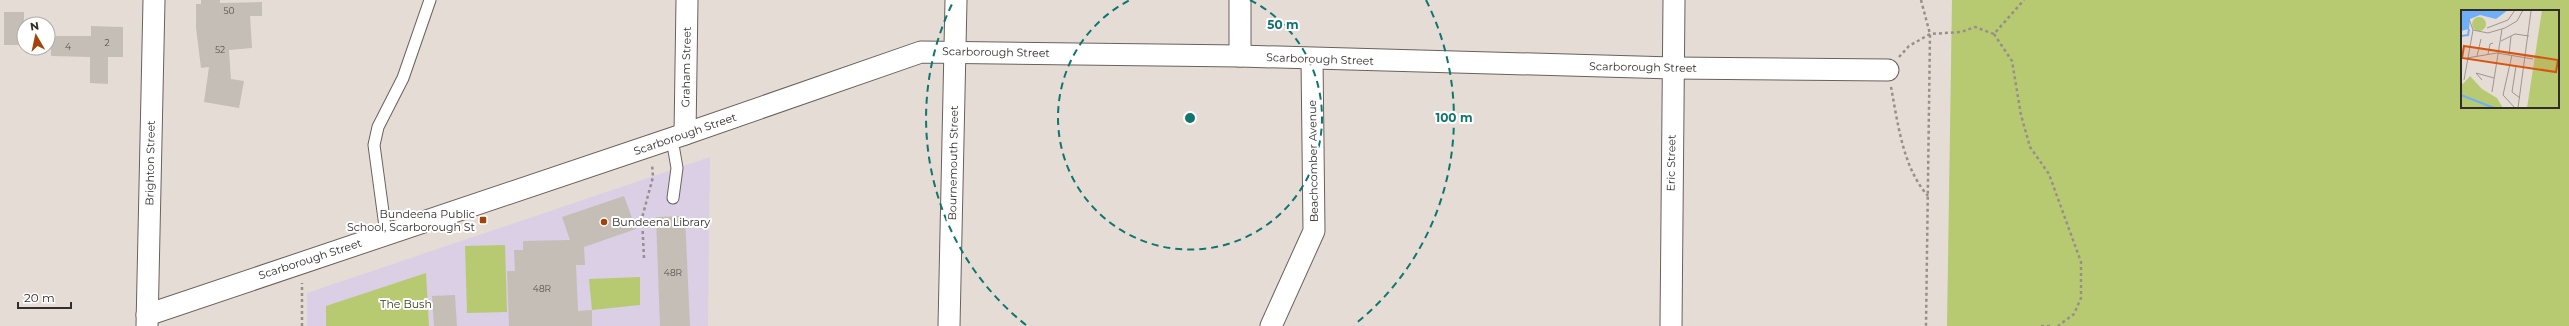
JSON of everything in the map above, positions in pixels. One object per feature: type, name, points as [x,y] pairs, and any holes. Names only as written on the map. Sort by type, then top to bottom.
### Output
[{"type":"street","name":"Brighton Street","points":[[147,320],[154,0]]},
{"type":"street","name":"Graham Street","points":[[678,137],[687,0]]},
{"type":"street","name":"Bournemouth Street","points":[[949,326],[956,0]]},
{"type":"street","points":[[1240,0],[1240,56]]},
{"type":"street","name":"Eric Street","points":[[1671,326],[1672,68],[1674,0]]},
{"type":"street","name":"Scarborough Street","points":[[147,320],[302,261],[678,137],[921,52],[955,51],[1240,56],[1672,68],[1888,70]]},
{"type":"street","name":"Beachcomber Avenue","points":[[1271,326],[1314,231],[1312,58]]},
{"type":"lane","points":[[386,234],[374,145],[378,127],[403,78],[430,0]]},
{"type":"lane","points":[[672,198],[677,168],[678,137]]},
{"type":"path","points":[[1921,0],[1930,34],[1926,326]]},
{"type":"path","points":[[1994,34],[2024,0]]},
{"type":"path","points":[[1928,197],[1916,184],[1901,138],[1888,70],[1909,46],[1930,34],[1961,32],[1975,27],[1994,34],[2012,61],[2021,115],[2030,147],[2049,174],[2081,262],[2081,298],[2074,314],[2058,326]]},
{"type":"path","points":[[644,258],[642,218],[653,176],[652,160]]},
{"type":"path","points":[[302,261],[302,326]]},
{"type":"path","points":[[2041,326],[2050,326]]},
{"type":"shaded area","points":[[710,157],[708,326],[307,326],[307,293]]},
{"type":"green space","points":[[1952,0],[2569,0],[2569,326],[1947,326]]},
{"type":"green space","points":[[505,245],[507,312],[467,313],[465,246]]},
{"type":"green space","name":"The Bush","points":[[426,273],[429,326],[326,326],[326,306]]},
{"type":"green space","points":[[640,277],[640,305],[592,310],[589,279]]},
{"type":"building","points":[[201,0],[220,0],[220,3],[262,2],[262,16],[250,16],[252,48],[229,50],[231,79],[244,81],[239,108],[204,102],[209,67],[201,68],[196,28],[196,4],[201,4]]},
{"type":"building","points":[[4,12],[24,12],[24,16],[16,16],[16,45],[4,45]]},
{"type":"building","points":[[91,26],[123,27],[123,57],[108,57],[108,84],[90,83],[90,57],[51,56],[56,56],[56,36],[91,36]]},
{"type":"building","points":[[624,196],[636,229],[584,247],[585,265],[576,265],[578,311],[592,310],[592,326],[509,326],[507,271],[515,271],[514,250],[523,250],[523,241],[570,240],[562,217]]},
{"type":"building","points":[[685,216],[690,326],[660,326],[656,217]]},
{"type":"building","points":[[455,295],[457,326],[434,326],[432,296]]},
{"type":"place","name":"Bundeena Public School, Scarborough St","points":[[483,220]]},
{"type":"place","name":"Bundeena Library","points":[[604,222]]}]
